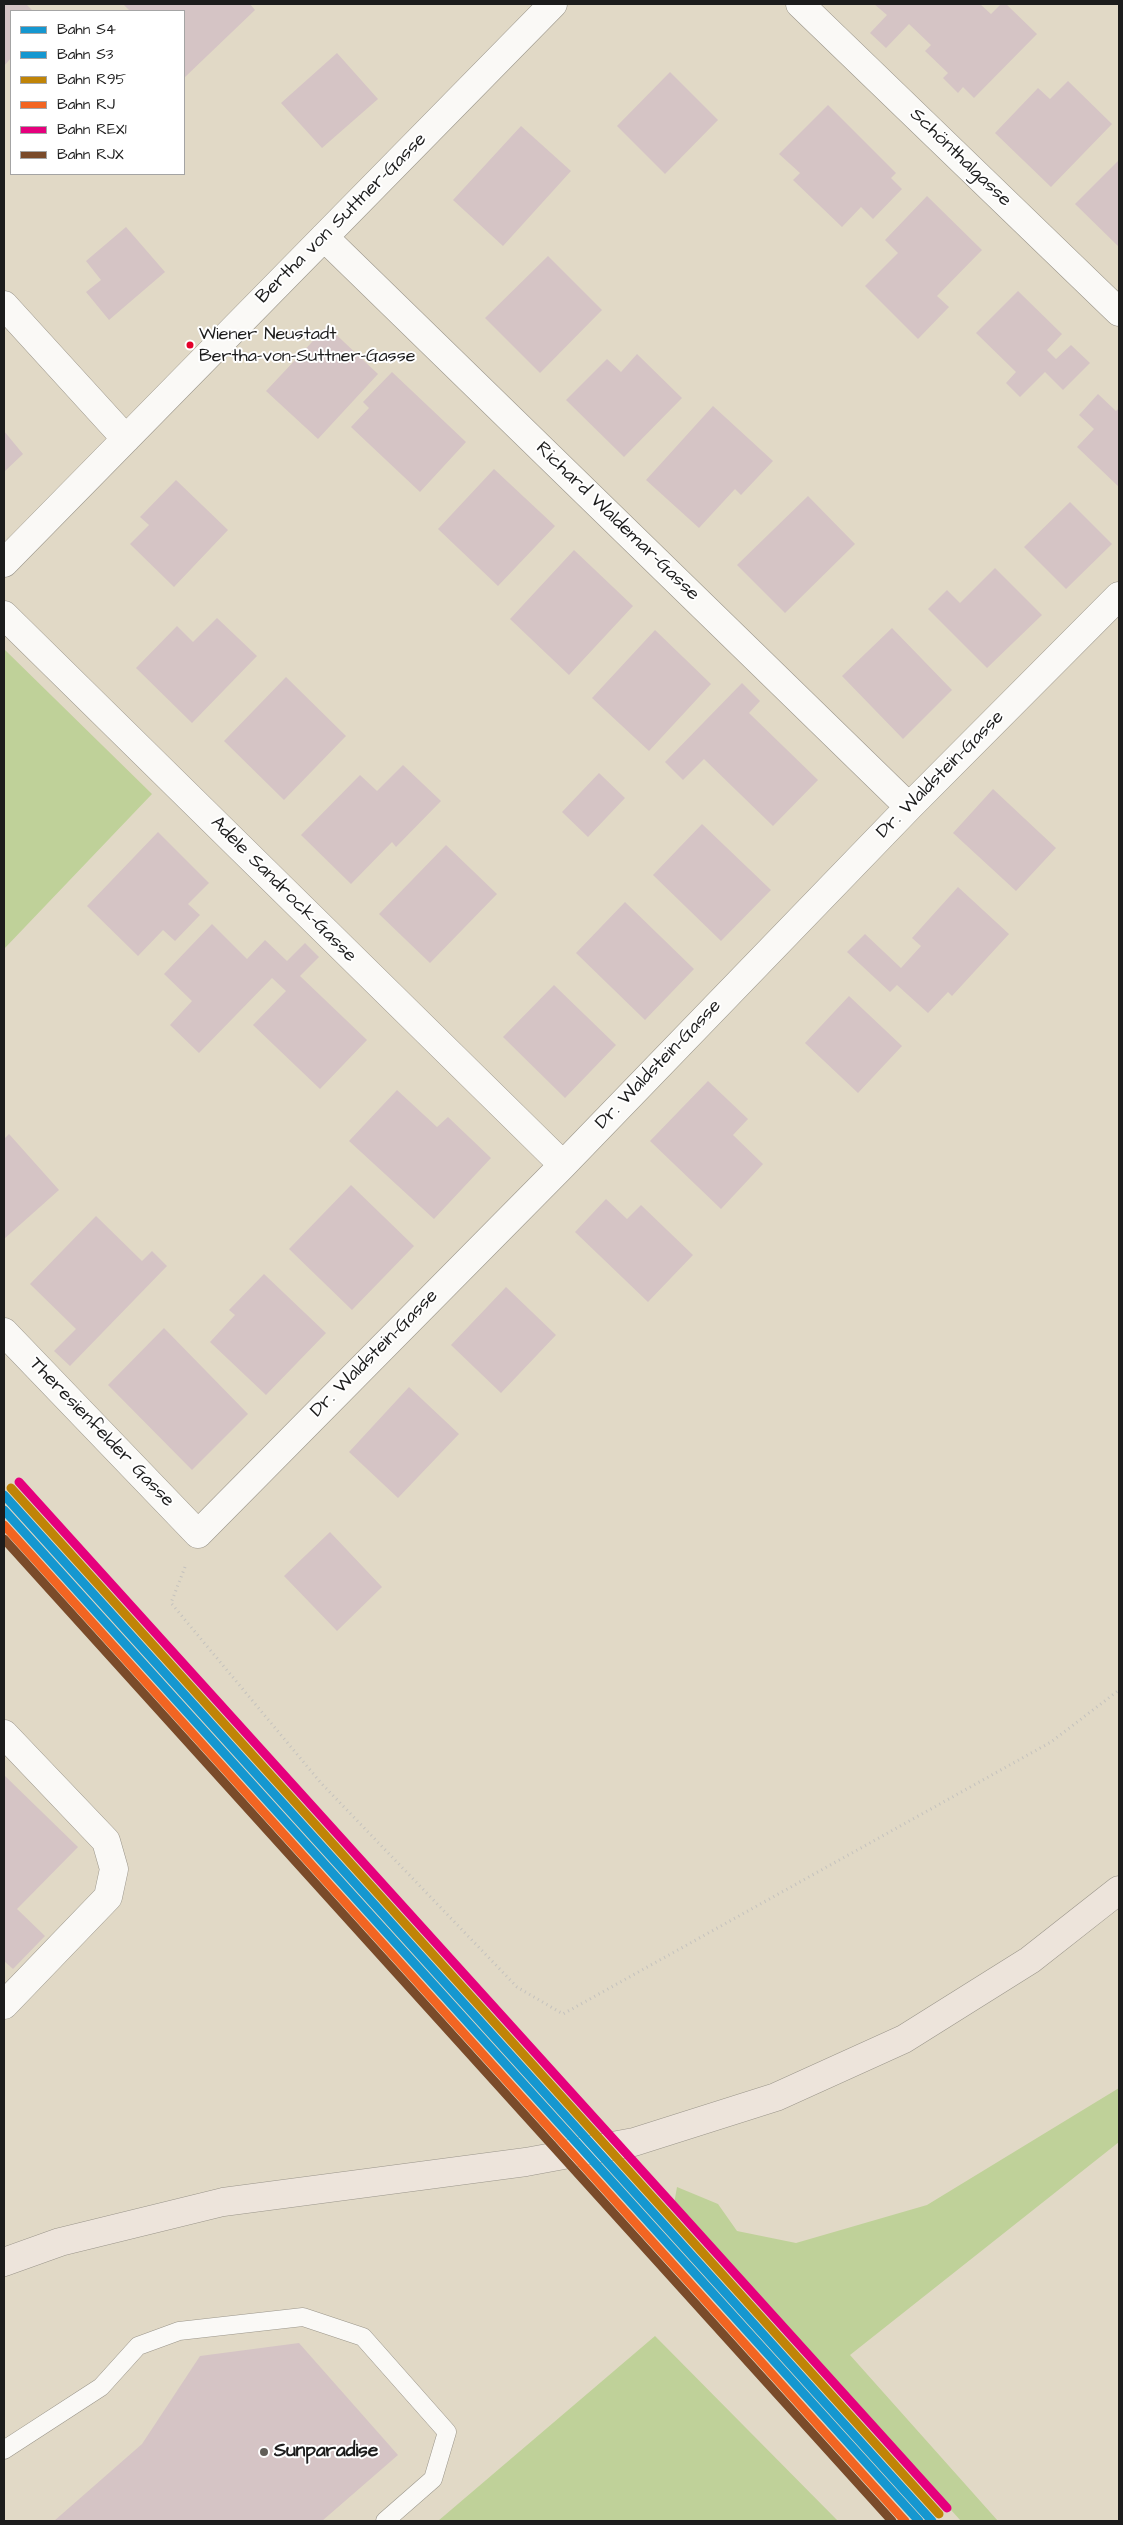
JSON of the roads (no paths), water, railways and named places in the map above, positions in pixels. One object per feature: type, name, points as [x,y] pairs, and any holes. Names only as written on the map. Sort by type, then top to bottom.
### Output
[{"type":"main road","points":[[4,2262],[60,2242],[224,2202],[526,2162],[634,2142],[776,2097],[904,2039],[1030,1960],[1119,1890]]},
{"type":"street","name":"Bertha von Suttner-Gasse","points":[[4,563],[553,4]]},
{"type":"street","name":"Schönthalgasse","points":[[800,4],[1119,312]]},
{"type":"street","name":"Richard Waldemar-Gasse","points":[[324,236],[909,807]]},
{"type":"street","points":[[4,305],[126,439]]},
{"type":"street","name":"Dr. Waldstein-Gasse","points":[[198,1534],[563,1165],[909,807],[1119,596]]},
{"type":"street","name":"Adele Sandrock-Gasse","points":[[4,615],[563,1165]]},
{"type":"street","name":"Theresienfelder Gasse","points":[[4,1332],[198,1534]]},
{"type":"street","points":[[4,1734],[106,1841],[114,1870],[108,1897],[4,2005]]},
{"type":"lane","points":[[4,2450],[101,2387],[138,2346],[179,2331],[303,2317],[363,2337],[447,2432],[433,2479],[385,2521]]},
{"type":"rail line","name":"REX1","points":[[19,1482],[947,2508]]},
{"type":"rail line","name":"R95","points":[[11,1488],[939,2514]]},
{"type":"rail line","name":"S4","points":[[4,1495],[932,2521]]},
{"type":"rail line","name":"S3","points":[[4,1510],[919,2521]]},
{"type":"rail line","name":"RJ","points":[[4,1525],[905,2521]]},
{"type":"rail line","name":"RJX","points":[[4,1539],[892,2521]]},
{"type":"place","name":"Wiener Neustadt Bertha-von-Suttner-Gasse","points":[[190,345]]},
{"type":"place","name":"Sunparadise","points":[[264,2452]]}]
